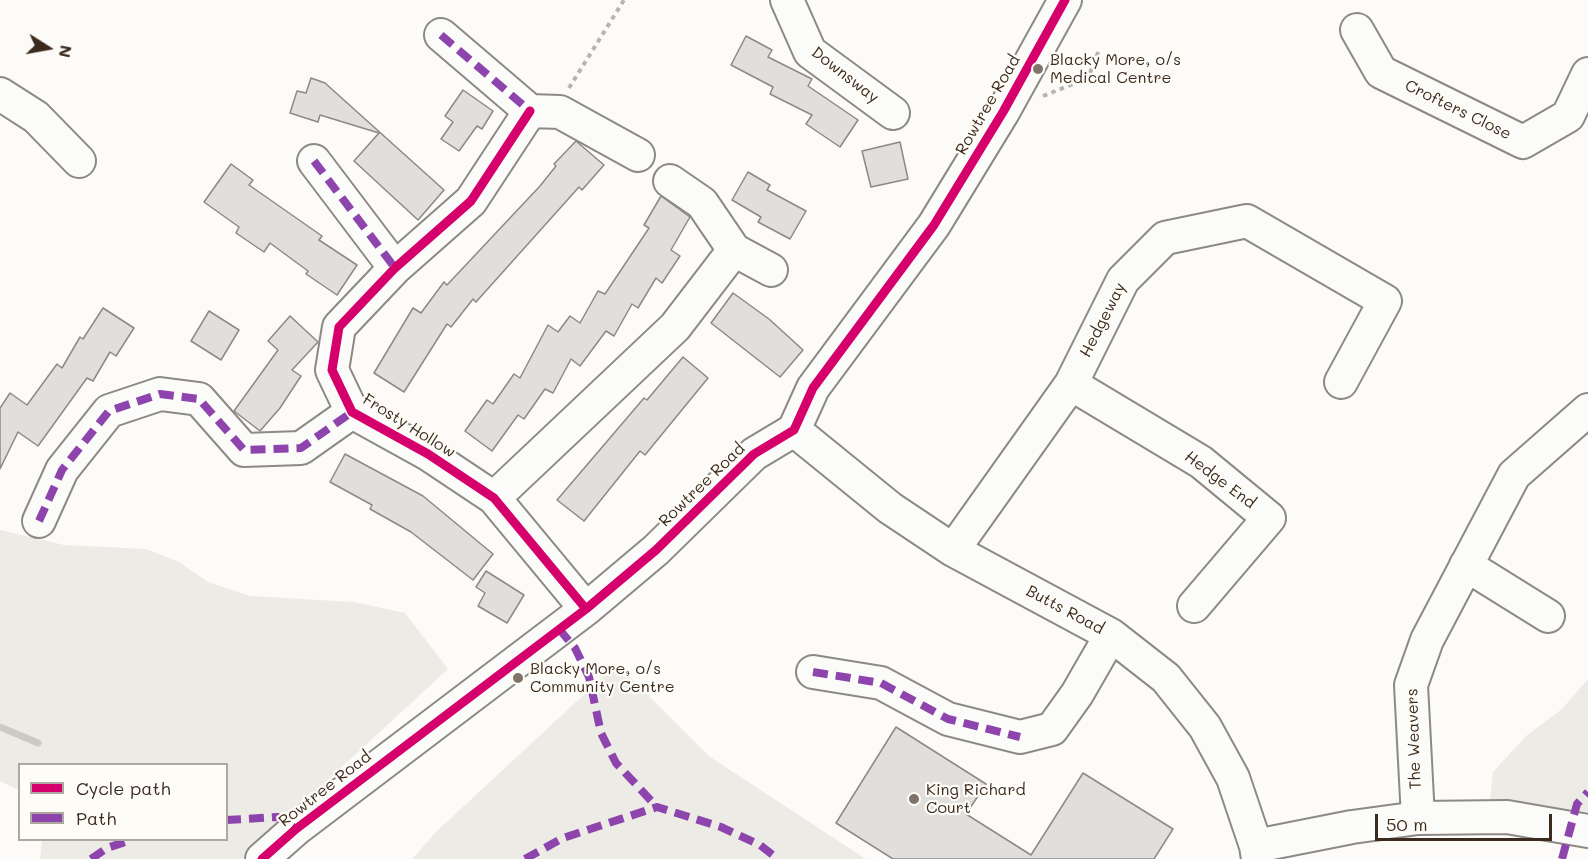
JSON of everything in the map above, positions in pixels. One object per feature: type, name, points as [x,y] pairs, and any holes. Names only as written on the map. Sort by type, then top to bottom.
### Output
[{"type":"street","name":"Downsway","points":[[788,0],[810,52],[894,113]]},
{"type":"street","name":"Rowtree Road","points":[[262,859],[296,829],[586,609],[656,550],[754,454],[794,430],[813,388],[934,225],[1003,112],[1065,0]]},
{"type":"street","name":"Crofters Close","points":[[1358,30],[1381,72],[1523,142],[1568,116],[1588,74]]},
{"type":"street","points":[[441,35],[545,111],[638,156]]},
{"type":"street","points":[[0,94],[36,117],[79,161]]},
{"type":"street","name":"Frosty Hollow","points":[[545,111],[471,201],[395,268],[339,327],[332,370],[352,412],[428,454],[494,498],[586,609]]},
{"type":"street","points":[[314,161],[395,268]]},
{"type":"street","points":[[670,181],[702,203],[734,250],[771,270]]},
{"type":"street","name":"Hedgeway","points":[[953,550],[1071,384],[1122,280],[1165,238],[1247,221],[1385,301],[1341,382]]},
{"type":"street","points":[[494,498],[675,327],[734,250]]},
{"type":"street","name":"Hedge End","points":[[1071,384],[1201,462],[1269,518],[1194,606]]},
{"type":"street","name":"Frosty Hollow","points":[[39,521],[62,470],[110,411],[160,394],[199,399],[244,450],[301,448],[352,412]]},
{"type":"street","name":"The Weavers","points":[[1418,818],[1411,685],[1427,640],[1514,476],[1588,410]]},
{"type":"street","name":"Butts Road","points":[[794,430],[890,508],[953,550],[1111,635],[1166,678],[1205,727],[1233,778],[1257,853]]},
{"type":"street","points":[[1466,565],[1548,616]]},
{"type":"street","points":[[813,672],[881,683],[948,719],[1020,737],[1052,729],[1077,694],[1111,635]]},
{"type":"street","points":[[1257,853],[1352,827],[1418,818],[1507,818],[1588,831]]},
{"type":"path","points":[[545,111],[593,52],[624,0]]},
{"type":"path","points":[[1090,73],[1099,50]]},
{"type":"shaded area","points":[[0,530],[64,545],[146,549],[179,562],[208,582],[250,596],[354,602],[405,613],[448,669],[242,859],[40,859],[42,841],[228,841],[228,763],[18,763],[18,790],[0,781]]},
{"type":"shaded area","points":[[617,664],[710,757],[866,859],[412,859],[437,831]]},
{"type":"shaded area","points":[[1588,679],[1588,812],[1490,801],[1493,772],[1526,736],[1562,709]]},
{"type":"building","points":[[746,36],[772,50],[768,57],[812,79],[808,86],[858,120],[840,147],[806,124],[812,115],[770,94],[773,87],[731,65]]},
{"type":"building","points":[[311,78],[325,83],[444,190],[418,220],[354,161],[379,133],[320,115],[318,122],[290,113],[297,91],[306,93]]},
{"type":"building","points":[[463,90],[493,111],[482,129],[477,126],[459,151],[441,139],[453,122],[445,116]]},
{"type":"building","points":[[576,141],[604,165],[582,190],[579,187],[476,302],[473,299],[451,327],[447,324],[404,392],[374,373],[413,308],[421,313],[444,282],[447,285],[540,186],[556,166],[554,164]]},
{"type":"building","points":[[900,142],[908,179],[871,187],[862,151]]},
{"type":"building","points":[[231,164],[253,180],[249,185],[322,236],[319,240],[357,265],[337,295],[306,274],[308,271],[270,243],[264,252],[236,233],[239,227],[204,202]]},
{"type":"building","points":[[748,172],[770,185],[767,190],[806,211],[790,239],[758,222],[761,217],[732,200]]},
{"type":"building","points":[[661,196],[690,217],[671,250],[680,256],[662,283],[656,278],[638,308],[632,304],[614,336],[606,331],[580,366],[571,359],[553,393],[545,389],[524,419],[518,415],[492,451],[465,431],[487,400],[493,404],[514,374],[520,378],[548,325],[558,332],[570,316],[580,323],[598,291],[605,294],[649,228],[644,225]]},
{"type":"building","points":[[733,293],[769,319],[803,350],[780,377],[711,323]]},
{"type":"building","points":[[103,308],[134,328],[116,356],[110,352],[93,381],[87,378],[38,446],[18,432],[0,469],[0,408],[10,393],[27,405],[57,364],[62,368],[80,337],[83,339]]},
{"type":"building","points":[[209,311],[239,330],[221,360],[191,341]]},
{"type":"building","points":[[290,316],[318,342],[292,370],[301,376],[280,408],[260,431],[234,411],[278,350],[268,341]]},
{"type":"building","points":[[683,357],[708,378],[645,455],[640,451],[584,521],[557,500],[644,398],[647,400]]},
{"type":"building","points":[[345,454],[423,496],[493,554],[473,580],[411,532],[370,509],[372,505],[330,482]]},
{"type":"building","points":[[486,571],[524,595],[507,623],[478,606],[485,593],[476,587]]},
{"type":"building","name":"King Richard Court","points":[[896,727],[986,784],[966,814],[1031,855],[1083,773],[1173,829],[1154,859],[893,859],[836,823]]},
{"type":"waterway","points":[[0,727],[38,743]]},
{"type":"marked path","points":[[441,35],[530,111]]},
{"type":"marked path","points":[[314,161],[395,268]]},
{"type":"marked path","points":[[39,521],[62,470],[109,411],[160,394],[199,399],[244,450],[301,448],[352,412]]},
{"type":"marked path","points":[[559,629],[575,648],[589,677],[601,733],[616,763],[657,807]]},
{"type":"marked path","points":[[813,672],[881,683],[948,719],[1020,737]]},
{"type":"marked path","points":[[1562,859],[1577,804],[1588,792]]},
{"type":"marked path","points":[[525,859],[563,838],[657,807],[721,827],[760,845],[778,859]]},
{"type":"marked path","points":[[228,820],[278,817],[296,829]]},
{"type":"marked path","points":[[91,859],[107,848],[128,841]]},
{"type":"cycle path","points":[[262,859],[296,829],[586,609],[656,550],[754,454],[794,430],[813,388],[934,225],[1003,112],[1065,0]]},
{"type":"cycle path","points":[[530,111],[471,201],[395,268],[339,327],[332,370],[352,412],[428,454],[494,498],[586,609]]},
{"type":"place","name":"Blacky More, o/s Medical Centre","points":[[1038,69]]},
{"type":"place","name":"Blacky More, o/s Community Centre","points":[[518,678]]},
{"type":"place","name":"King Richard Court","points":[[914,799]]}]
